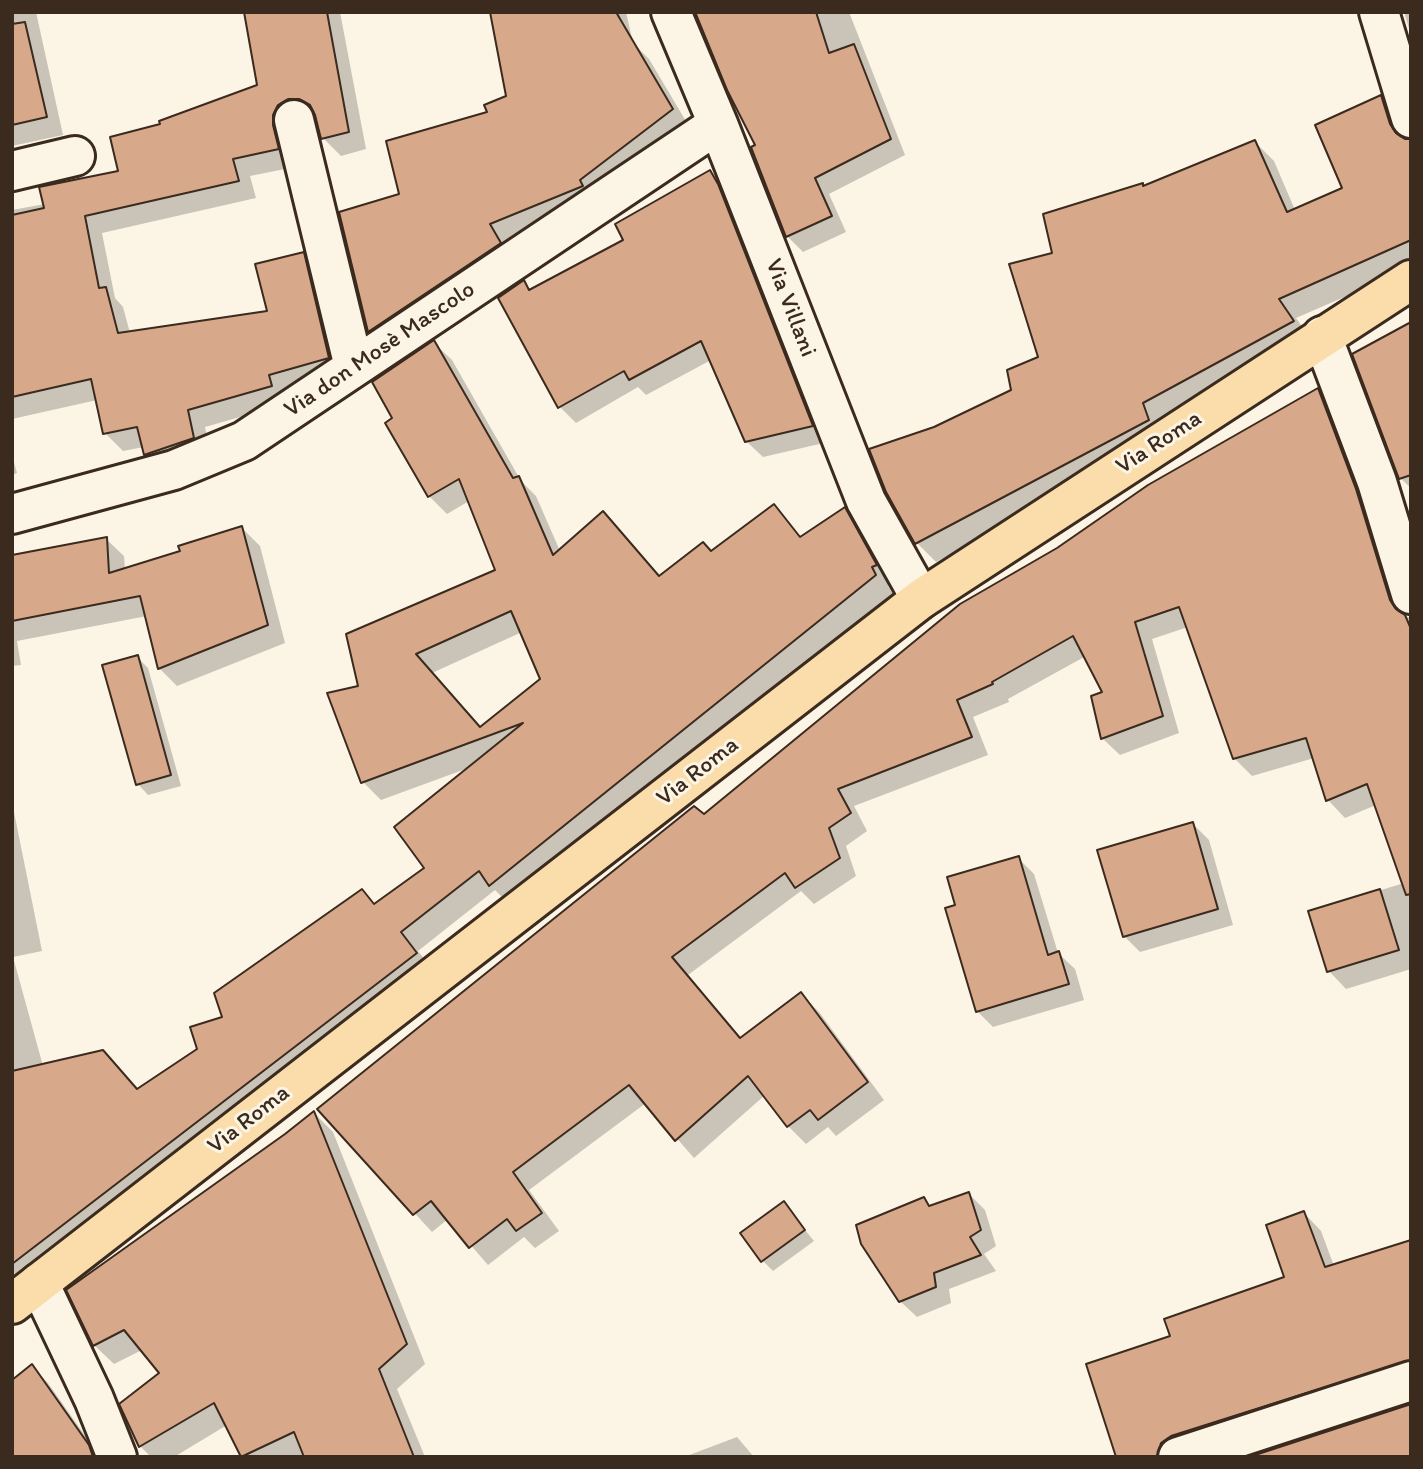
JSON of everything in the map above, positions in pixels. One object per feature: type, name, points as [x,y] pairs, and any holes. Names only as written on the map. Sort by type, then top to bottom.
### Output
[{"type":"main road","name":"Via Roma","points":[[26,1293],[921,599],[1411,280]]},
{"type":"street","name":"Via Villani","points":[[671,12],[718,124],[866,501],[921,599]]},
{"type":"street","points":[[1379,12],[1411,118]]},
{"type":"street","points":[[294,120],[354,367]]},
{"type":"street","name":"Via don Mosè Mascolo","points":[[12,514],[174,470],[244,441],[718,124]]},
{"type":"street","points":[[12,171],[75,156]]},
{"type":"street","points":[[1322,336],[1377,482],[1411,593]]},
{"type":"street","points":[[26,1293],[94,1399],[117,1457]]},
{"type":"street","points":[[1178,1457],[1411,1381]]},
{"type":"building","points":[[244,12],[327,12],[349,132],[321,139],[310,105],[299,99],[288,99],[278,105],[273,115],[279,149],[233,159],[239,181],[85,216],[99,288],[106,287],[118,333],[267,311],[255,264],[304,252],[329,358],[269,375],[272,386],[188,410],[194,438],[144,455],[137,427],[103,434],[91,379],[12,397],[12,215],[44,208],[39,187],[118,171],[110,137],[160,124],[159,121],[257,85]]},
{"type":"building","points":[[490,12],[616,12],[673,109],[580,180],[583,186],[490,224],[501,243],[368,332],[339,212],[399,194],[386,141],[487,112],[484,105],[506,96]]},
{"type":"building","points":[[695,12],[816,12],[829,53],[854,44],[891,139],[815,178],[832,216],[786,237],[751,147],[755,145],[727,90]]},
{"type":"building","points":[[25,22],[47,117],[12,125],[12,24]]},
{"type":"building","points":[[1381,95],[1390,124],[1396,133],[1405,139],[1411,139],[1411,240],[1279,299],[1294,321],[1143,403],[1149,420],[915,544],[886,492],[869,449],[934,427],[1011,390],[1007,370],[1038,357],[1009,264],[1052,253],[1043,214],[1143,183],[1143,186],[1255,140],[1287,212],[1342,188],[1315,125]]},
{"type":"building","points":[[710,170],[718,184],[813,426],[745,442],[701,341],[629,380],[624,371],[558,408],[498,298],[524,280],[529,290],[623,240],[615,224]]},
{"type":"building","points":[[1411,322],[1411,475],[1399,479],[1352,354]]},
{"type":"building","points":[[434,340],[513,478],[519,476],[553,555],[603,511],[659,576],[703,542],[711,551],[774,504],[800,537],[845,507],[877,565],[872,567],[876,575],[489,886],[479,871],[401,932],[417,953],[12,1264],[12,1071],[103,1050],[137,1089],[197,1049],[190,1027],[222,1017],[214,993],[362,889],[374,904],[424,868],[394,827],[523,723],[361,783],[327,693],[358,686],[346,634],[495,570],[459,479],[428,497],[385,423],[392,418],[372,382]],"holes":[[[511,611],[540,679],[480,727],[416,654]]]},
{"type":"building","points":[[1318,388],[1356,489],[1390,600],[1396,609],[1405,615],[1411,629],[1411,894],[1406,895],[1367,784],[1326,801],[1306,738],[1233,759],[1179,607],[1135,622],[1163,716],[1101,739],[1091,696],[1102,692],[1073,636],[992,682],[993,684],[957,700],[972,737],[838,789],[851,813],[829,828],[840,858],[795,888],[785,873],[672,957],[740,1038],[801,992],[868,1082],[818,1120],[810,1110],[787,1127],[748,1076],[675,1141],[629,1085],[513,1172],[542,1213],[516,1231],[507,1219],[469,1248],[431,1201],[413,1215],[317,1109],[694,806],[704,814],[960,604],[1057,548],[1148,485]]},
{"type":"building","points":[[242,526],[268,625],[158,669],[140,596],[12,621],[12,555],[107,537],[109,573],[180,551],[178,546]]},
{"type":"building","points":[[138,655],[171,775],[136,785],[102,665]]},
{"type":"building","points":[[1193,822],[1218,909],[1123,937],[1097,850]]},
{"type":"building","points":[[1019,856],[1048,955],[1059,951],[1069,984],[976,1012],[945,908],[955,905],[947,877]]},
{"type":"building","points":[[1380,889],[1399,950],[1327,972],[1308,911]]},
{"type":"building","points":[[314,1111],[407,1344],[379,1369],[414,1457],[304,1457],[294,1432],[241,1457],[214,1403],[139,1447],[119,1404],[159,1373],[124,1330],[93,1346],[66,1290]]},
{"type":"building","points":[[969,1192],[981,1230],[970,1237],[981,1255],[934,1273],[936,1287],[899,1302],[861,1244],[856,1225],[924,1197],[929,1206]]},
{"type":"building","points":[[784,1201],[805,1230],[761,1262],[740,1233]]},
{"type":"building","points":[[1304,1211],[1325,1267],[1411,1240],[1411,1360],[1171,1436],[1161,1443],[1157,1457],[1116,1457],[1086,1364],[1170,1336],[1164,1319],[1284,1277],[1266,1225]]},
{"type":"building","points":[[32,1364],[89,1445],[93,1457],[12,1457],[12,1380]]},
{"type":"building","points":[[1411,1404],[1411,1457],[1249,1457]]}]
